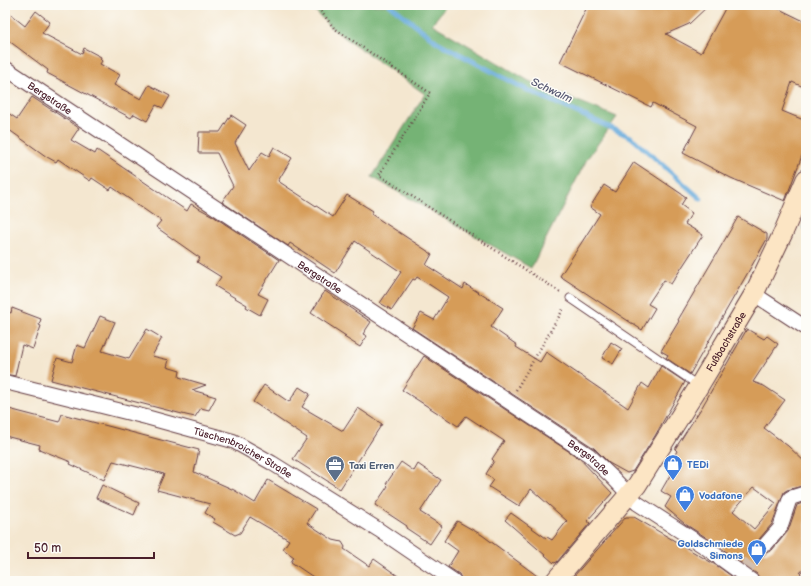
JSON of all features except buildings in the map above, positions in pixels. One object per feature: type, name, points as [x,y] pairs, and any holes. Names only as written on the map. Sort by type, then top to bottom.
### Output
[{"type":"street","name":"Bergstraße","points":[[5,68],[589,455],[636,503],[705,547],[752,581]]},
{"type":"street","name":"Fußbachstraße","points":[[555,581],[637,485],[699,386],[754,294],[783,233],[806,179]]},
{"type":"street","points":[[754,294],[806,328]]},
{"type":"street","name":"Tüschenbroicher Straße","points":[[5,382],[146,417],[232,441],[272,463],[379,530],[454,581]]},
{"type":"street","points":[[766,544],[780,528],[790,498],[806,493]]},
{"type":"lane","points":[[570,298],[594,319],[699,386]]},
{"type":"path","points":[[316,5],[334,28],[430,93],[378,175],[570,298],[509,403]]},
{"type":"green space","points":[[310,5],[447,5],[432,24],[529,81],[617,117],[587,159],[531,268],[372,177],[425,94],[331,28]]},
{"type":"waterway","name":"Schwalm","points":[[390,5],[437,42],[521,87],[631,137],[701,199]]},
{"type":"tunnel","points":[[742,573],[766,544]]},
{"type":"place","name":"TEDi","points":[[673,481]]},
{"type":"place","name":"Taxi Erren","points":[[335,482]]},
{"type":"place","name":"Vodafone","points":[[685,512]]},
{"type":"place","name":"Goldschmiede Simons","points":[[757,566]]}]
